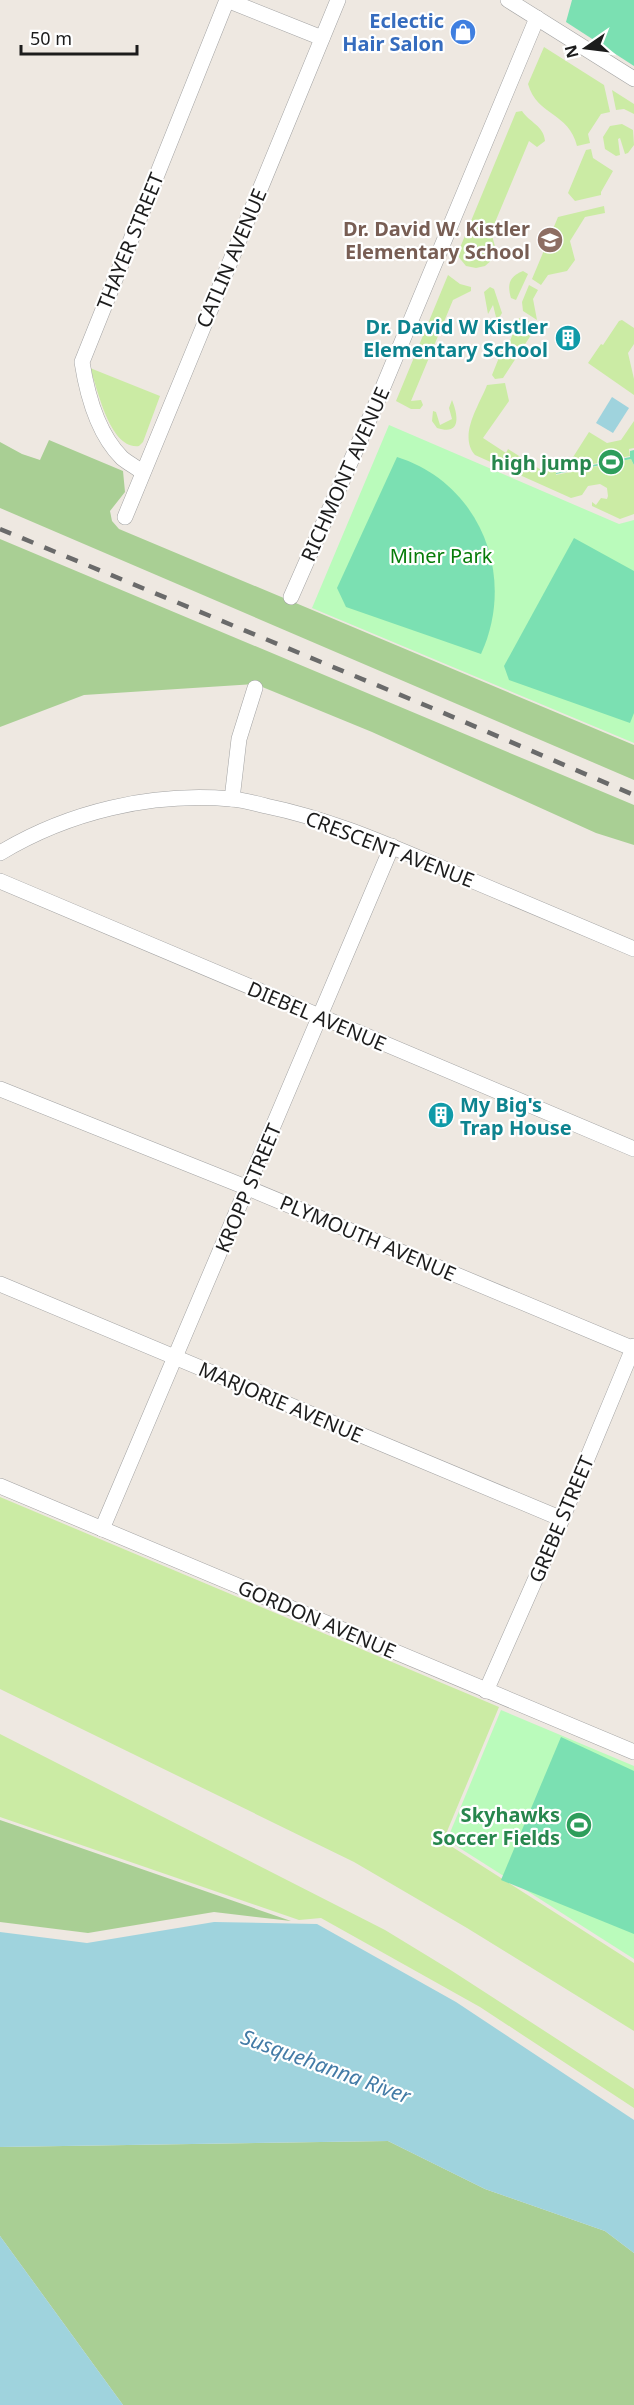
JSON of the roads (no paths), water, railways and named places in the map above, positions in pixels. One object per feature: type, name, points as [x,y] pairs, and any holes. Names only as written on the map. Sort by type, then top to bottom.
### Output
[{"type":"street","name":"THAYER STREET","points":[[142,472],[122,458],[104,432],[92,403],[82,362],[227,0],[322,38]]},
{"type":"street","name":"CATLIN AVENUE","points":[[124,517],[338,0]]},
{"type":"street","points":[[508,0],[634,79]]},
{"type":"street","name":"RICHMONT AVENUE","points":[[291,597],[395,360],[537,18]]},
{"type":"street","points":[[232,799],[239,739],[255,688]]},
{"type":"street","name":"CRESCENT AVENUE","points":[[0,853],[56,825],[114,806],[187,798],[232,799],[303,814],[392,846],[634,949]]},
{"type":"street","name":"KROPP STREET","points":[[102,1529],[177,1358],[392,846]]},
{"type":"street","name":"DIEBEL AVENUE","points":[[0,881],[634,1149]]},
{"type":"street","name":"PLYMOUTH AVENUE","points":[[0,1089],[248,1188],[634,1348]]},
{"type":"street","name":"MARJORIE AVENUE","points":[[0,1284],[561,1519]]},
{"type":"street","name":"GREBE STREET","points":[[486,1691],[634,1348]]},
{"type":"street","name":"GORDON AVENUE","points":[[0,1486],[634,1752]]},
{"type":"water","points":[[612,397],[629,408],[613,433],[596,423]]},
{"type":"water","name":"Susquehanna River","points":[[214,1922],[317,1924],[456,2002],[634,2120],[634,2253],[605,2231],[485,2189],[388,2141],[0,2147],[0,1932],[87,1943]]},
{"type":"water","points":[[0,2236],[123,2405],[0,2405]]},
{"type":"railway","points":[[0,529],[432,708],[634,795]]},
{"type":"place","name":"Eclectic Hair Salon","points":[[463,32]]},
{"type":"place","name":"Dr. David W. Kistler Elementary School","points":[[550,240]]},
{"type":"place","name":"Dr. David W Kistler Elementary School","points":[[568,338]]},
{"type":"place","name":"high jump","points":[[611,462]]},
{"type":"place","name":"My Big's Trap House","points":[[441,1115]]},
{"type":"place","name":"Skyhawks Soccer Fields","points":[[579,1825]]},
{"type":"park label","name":"Miner Park","points":[[441,555]]}]
